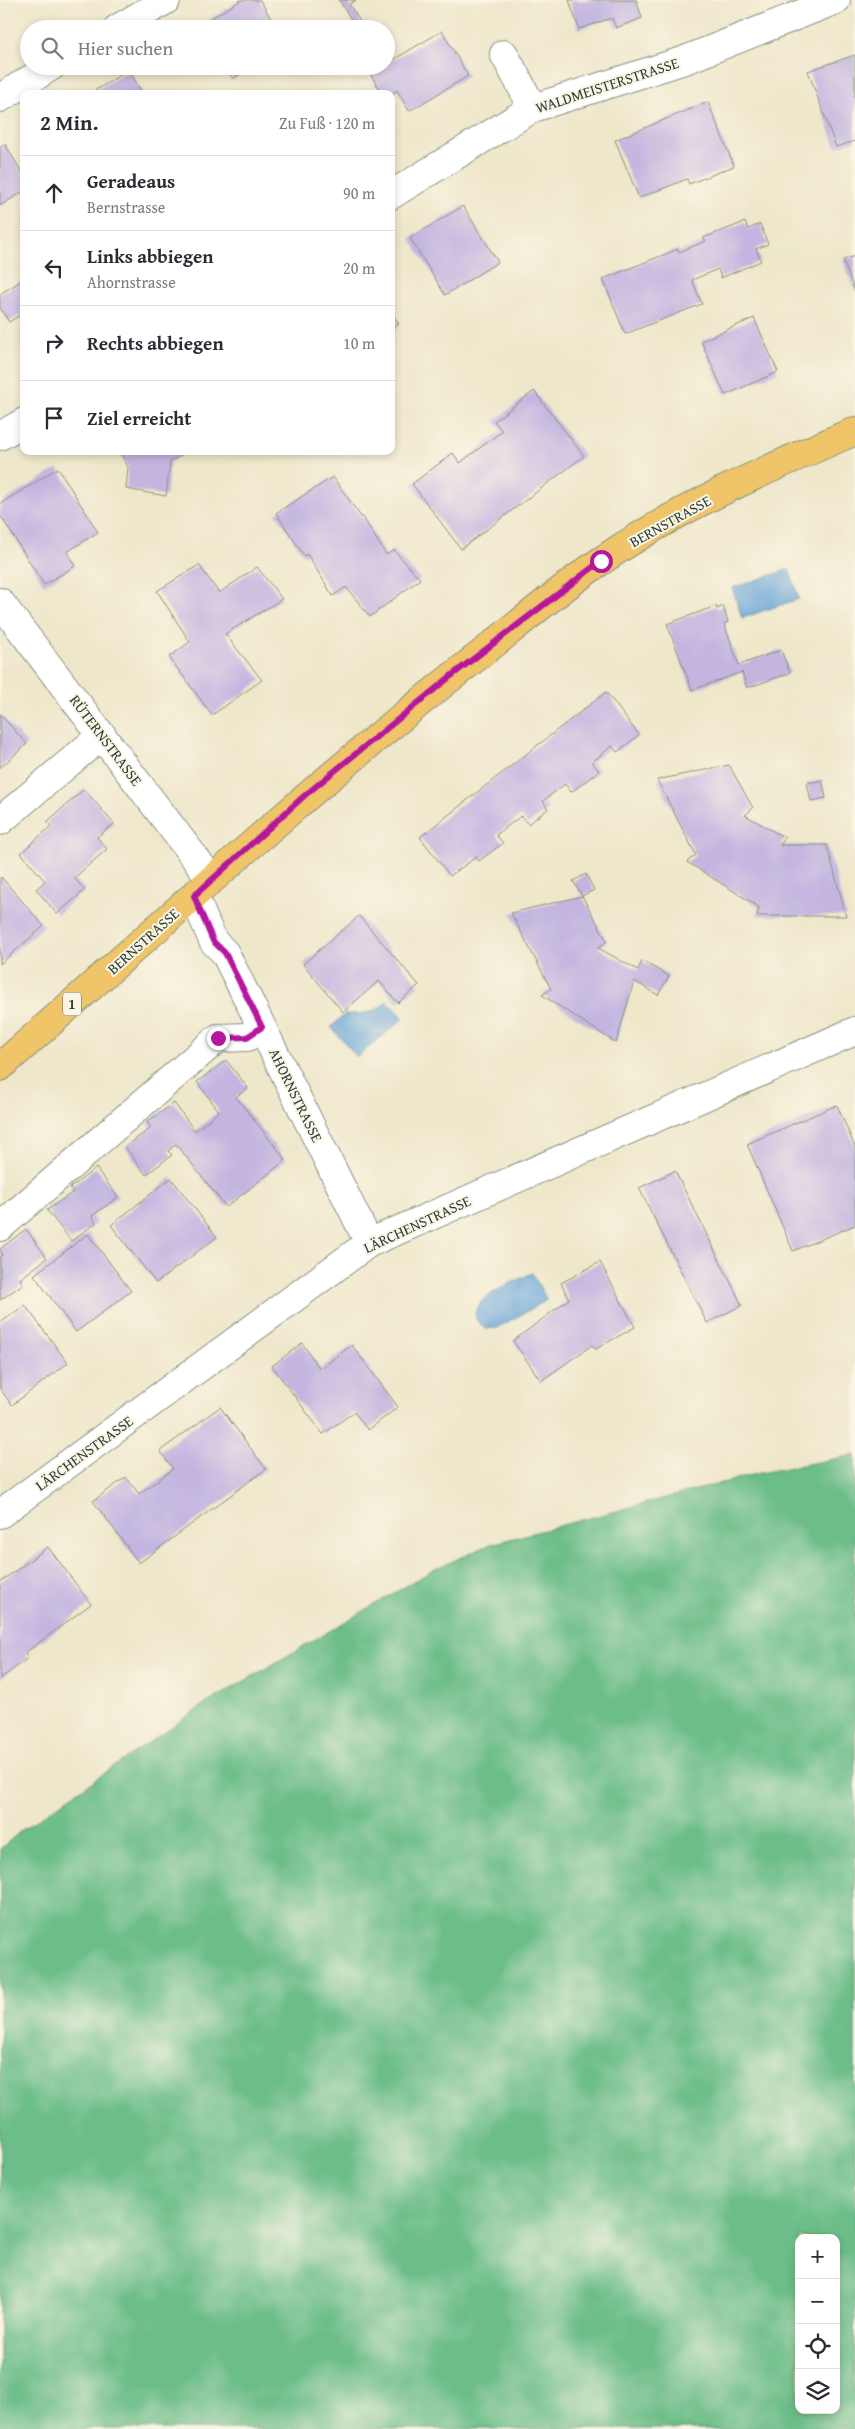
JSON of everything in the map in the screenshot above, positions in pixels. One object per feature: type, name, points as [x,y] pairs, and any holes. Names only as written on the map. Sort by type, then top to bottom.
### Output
[{"type":"main road","name":"BERNSTRASSE","points":[[0,1067],[312,790],[451,676],[601,561],[688,508],[780,464],[855,432]]},
{"type":"street","points":[[132,20],[166,0]]},
{"type":"street","name":"WALDMEISTERSTRASSE","points":[[395,194],[533,108],[685,60],[836,0]]},
{"type":"street","points":[[504,54],[533,108]]},
{"type":"street","points":[[0,98],[37,75]]},
{"type":"street","points":[[0,436],[20,424]]},
{"type":"street","name":"RÜTERNSTRASSE","points":[[0,602],[102,735],[202,888]]},
{"type":"street","points":[[0,821],[102,735]]},
{"type":"street","name":"AHORNSTRASSE","points":[[202,888],[213,941],[225,953],[369,1243]]},
{"type":"street","points":[[0,1227],[218,1038],[247,1037],[262,1027]]},
{"type":"street","name":"LÄRCHENSTRASSE","points":[[0,1514],[369,1243],[855,1031]]},
{"type":"green space","points":[[855,1455],[855,2429],[0,2429],[0,1849],[22,1830],[202,1706],[433,1570],[491,1544],[760,1473]]},
{"type":"water","points":[[789,569],[799,599],[742,618],[732,588]]},
{"type":"water","points":[[387,1001],[404,1018],[357,1057],[331,1027],[345,1014],[368,1012],[377,1009]]},
{"type":"water","points":[[532,1273],[547,1300],[497,1328],[486,1329],[477,1320],[475,1312],[480,1304],[500,1289]]},
{"type":"building","points":[[241,0],[260,0],[272,20],[208,20]]},
{"type":"building","points":[[339,0],[356,0],[349,4],[359,20],[351,20]]},
{"type":"building","points":[[569,0],[636,0],[642,18],[616,28],[612,18],[579,29]]},
{"type":"building","points":[[442,31],[468,76],[409,111],[397,90],[395,92],[395,90],[380,90],[371,75],[395,75],[395,59]]},
{"type":"building","points":[[855,55],[855,141],[836,147],[808,71]]},
{"type":"building","points":[[121,75],[132,75],[141,90],[96,90]]},
{"type":"building","points":[[231,75],[239,75],[233,79]]},
{"type":"building","points":[[708,102],[734,166],[689,184],[687,179],[639,198],[615,140]]},
{"type":"building","points":[[5,144],[20,169],[20,194],[0,206],[0,147]]},
{"type":"building","points":[[463,206],[498,262],[445,295],[410,238]]},
{"type":"building","points":[[745,222],[748,229],[760,224],[768,244],[756,249],[761,261],[721,278],[718,269],[692,280],[702,304],[625,334],[603,279],[678,249],[679,252],[706,241],[703,238]]},
{"type":"building","points":[[855,256],[855,292],[843,260]]},
{"type":"building","points":[[20,282],[20,315],[9,322],[0,308],[0,294]]},
{"type":"building","points":[[395,318],[399,324],[395,326]]},
{"type":"building","points":[[754,318],[778,372],[725,395],[701,341]]},
{"type":"building","points":[[534,391],[584,456],[461,549],[412,484],[453,453],[460,463],[502,431],[494,421]]},
{"type":"building","points":[[121,455],[181,455],[170,462],[166,496],[126,489],[128,467]]},
{"type":"building","points":[[58,468],[98,532],[67,552],[75,566],[44,585],[0,515],[0,504]]},
{"type":"building","points":[[333,477],[361,517],[363,517],[386,555],[394,550],[420,579],[370,617],[346,587],[333,596],[307,554],[304,556],[276,513]]},
{"type":"building","points":[[199,565],[219,593],[257,567],[282,599],[225,634],[262,680],[212,715],[169,657],[190,642],[157,591]]},
{"type":"building","points":[[716,606],[717,609],[723,606],[728,622],[724,624],[739,665],[781,650],[790,673],[747,688],[742,672],[692,690],[667,624]]},
{"type":"building","points":[[606,692],[639,735],[617,752],[612,746],[592,762],[599,771],[571,792],[565,784],[543,801],[548,809],[528,824],[521,816],[496,835],[503,843],[479,861],[476,857],[450,876],[420,837]]},
{"type":"building","points":[[0,714],[27,744],[0,768]]},
{"type":"building","points":[[729,765],[753,808],[745,815],[785,838],[780,845],[827,845],[846,916],[757,916],[759,907],[687,862],[696,855],[657,780]]},
{"type":"building","points":[[822,780],[826,798],[811,801],[807,783]]},
{"type":"building","points":[[84,789],[114,824],[97,837],[107,849],[74,878],[85,890],[57,914],[36,889],[45,881],[21,853],[51,826],[47,822]]},
{"type":"building","points":[[586,874],[594,890],[582,896],[573,881]]},
{"type":"building","points":[[0,878],[44,926],[0,964]]},
{"type":"building","points":[[582,896],[607,941],[598,948],[638,970],[642,961],[669,976],[658,995],[634,981],[616,1043],[542,995],[551,989],[511,913]]},
{"type":"building","points":[[359,916],[419,985],[398,1003],[379,981],[343,1012],[303,964]]},
{"type":"building","points":[[226,1060],[248,1088],[236,1097],[286,1160],[226,1207],[176,1144],[168,1151],[172,1155],[146,1175],[125,1147],[151,1128],[147,1122],[174,1103],[195,1131],[219,1111],[197,1082]]},
{"type":"building","points":[[837,1105],[855,1147],[855,1225],[793,1251],[747,1144]]},
{"type":"building","points":[[96,1168],[118,1197],[92,1216],[96,1223],[71,1241],[47,1210],[73,1192],[70,1188]]},
{"type":"building","points":[[675,1171],[742,1305],[707,1323],[639,1188]]},
{"type":"building","points":[[171,1178],[217,1237],[156,1283],[111,1225]]},
{"type":"building","points":[[26,1229],[47,1258],[20,1279],[23,1284],[0,1300],[0,1257],[2,1255],[0,1249]]},
{"type":"building","points":[[88,1234],[131,1291],[76,1332],[34,1275]]},
{"type":"building","points":[[600,1262],[635,1327],[596,1349],[592,1345],[541,1381],[513,1341],[569,1299],[561,1283]]},
{"type":"building","points":[[25,1305],[68,1363],[12,1405],[0,1389],[0,1323]]},
{"type":"building","points":[[302,1343],[320,1369],[352,1345],[398,1407],[368,1430],[354,1412],[323,1434],[272,1366]]},
{"type":"building","points":[[220,1407],[266,1469],[139,1563],[93,1501],[126,1477],[139,1494],[173,1469],[160,1451]]},
{"type":"building","points":[[48,1547],[91,1604],[25,1653],[28,1658],[0,1679],[0,1582]]},
{"type":"route","points":[[218,1038],[247,1037],[262,1027],[225,953],[213,941],[194,896],[304,796],[451,676],[601,561]]}]
